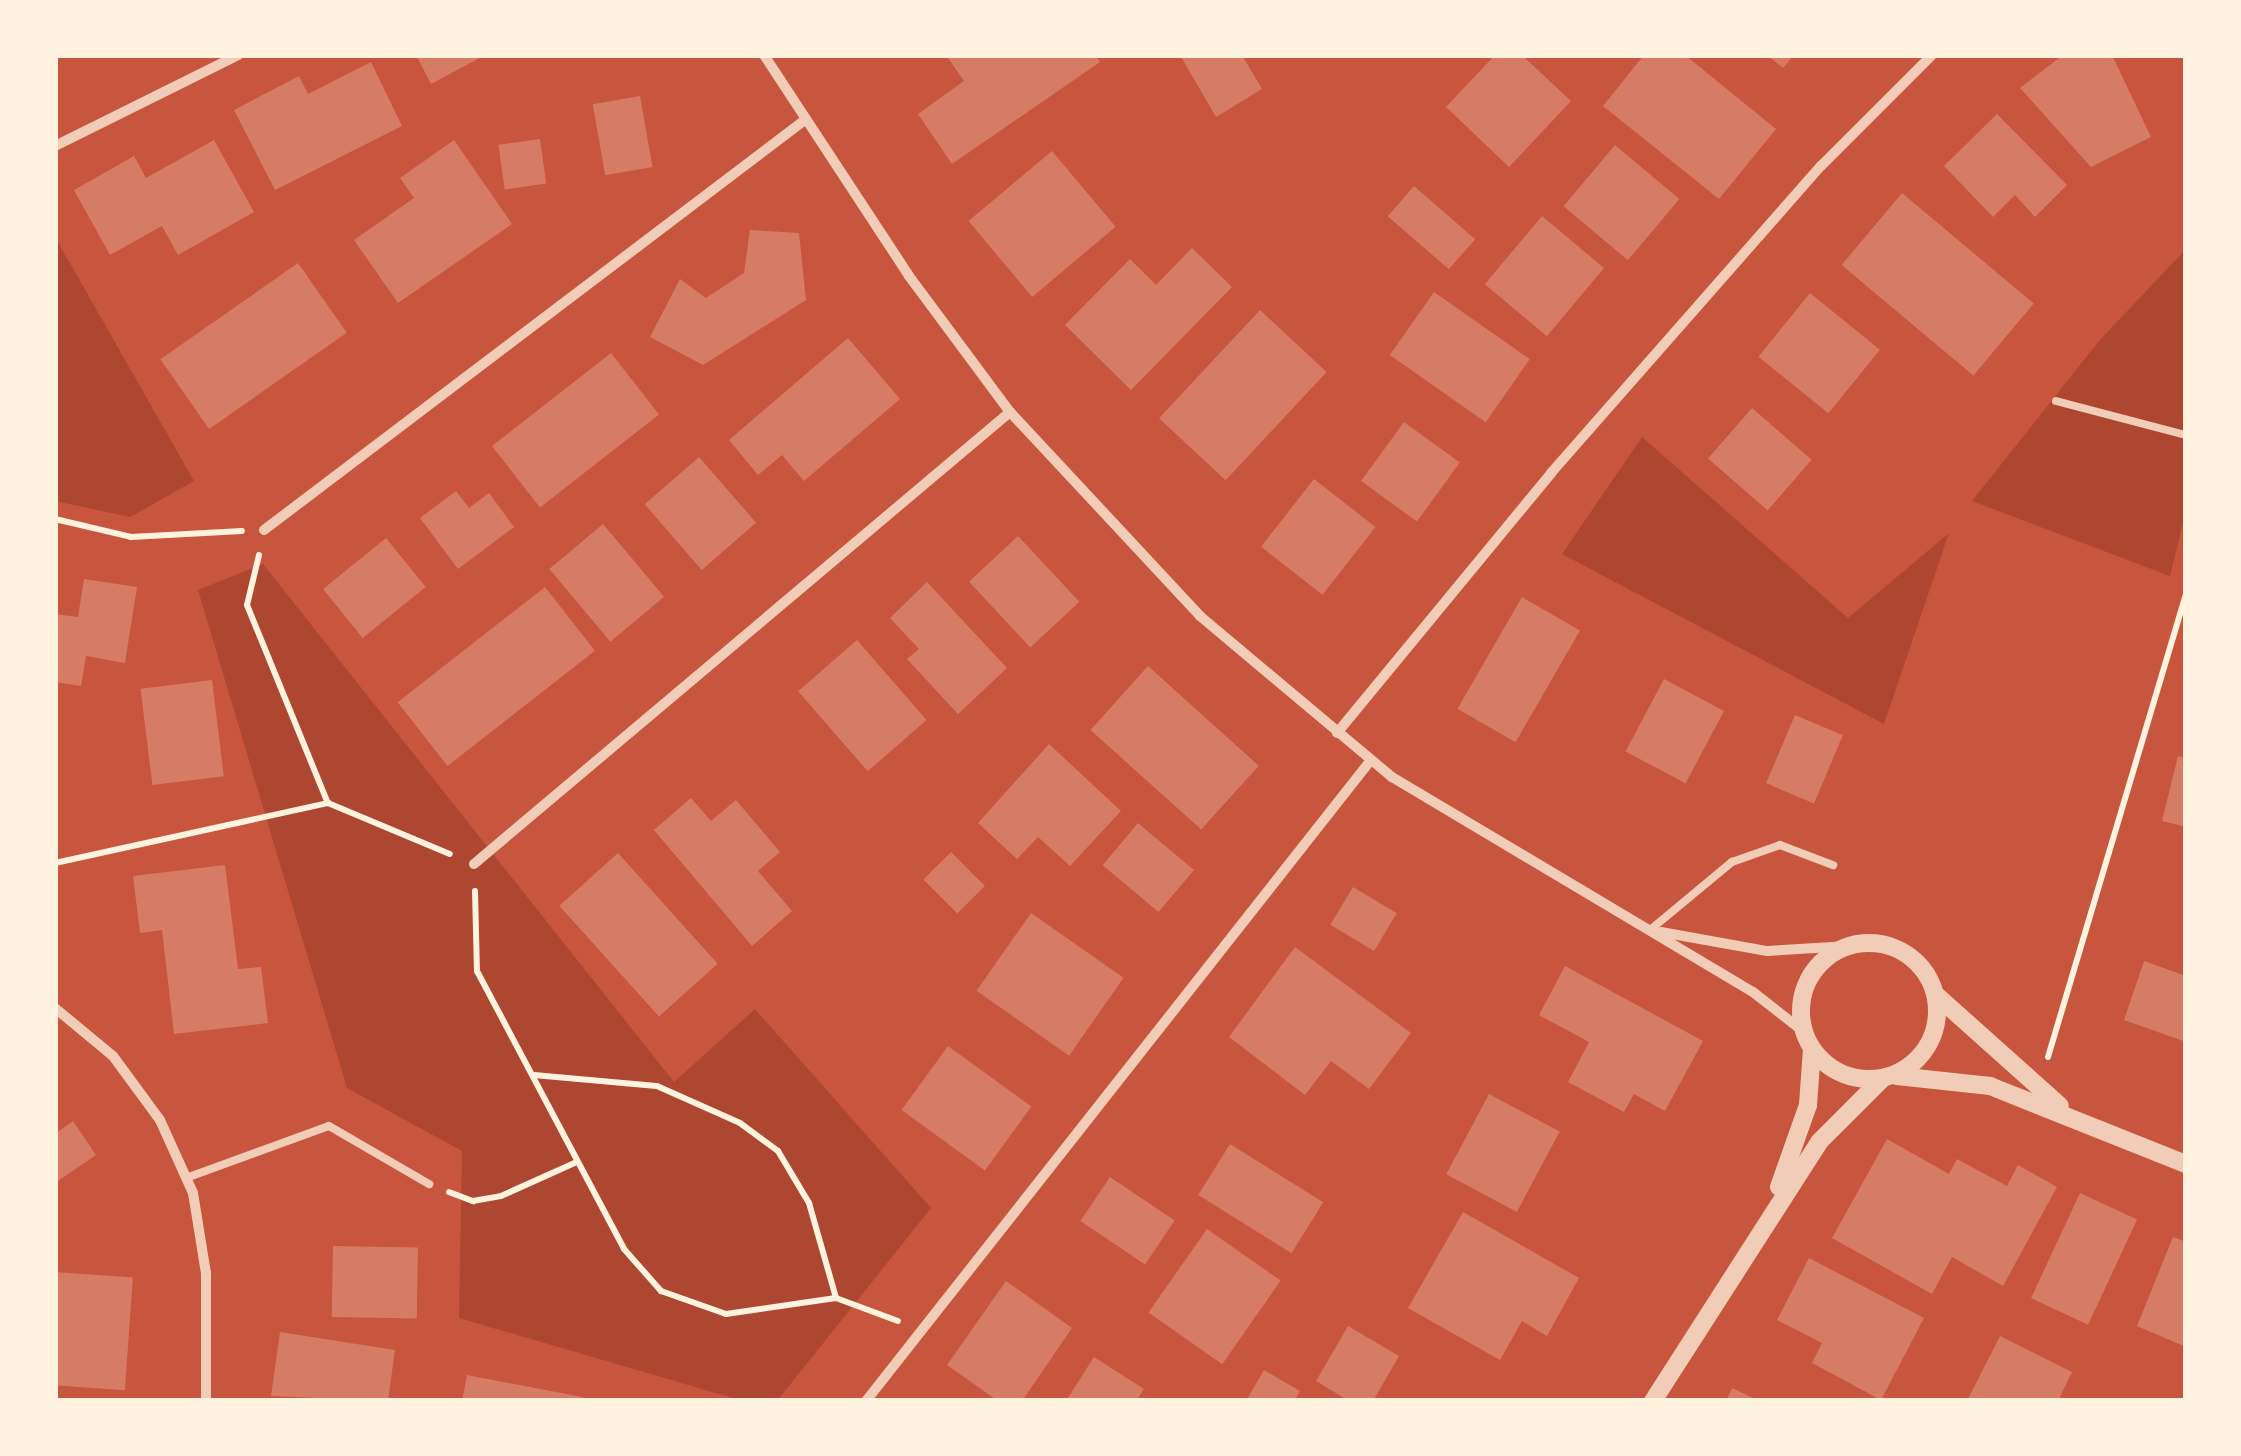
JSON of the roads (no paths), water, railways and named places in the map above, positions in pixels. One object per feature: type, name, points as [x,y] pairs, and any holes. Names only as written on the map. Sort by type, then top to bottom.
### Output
[{"type":"street","points":[[55,146],[238,55]]},
{"type":"street","points":[[764,55],[805,120],[1010,412],[1187,603],[1337,734],[1371,760],[1650,930],[1808,1040],[1842,1074],[1990,1086],[2186,1164]]},
{"type":"street","points":[[1337,734],[1552,474],[1821,166],[1932,55]]},
{"type":"street","points":[[264,530],[805,120]]},
{"type":"street","points":[[474,864],[1010,412]]},
{"type":"street","points":[[866,1401],[1371,760]]},
{"type":"street","points":[[1650,930],[1766,951],[1893,947],[1920,966],[1936,995],[2072,1116]]},
{"type":"street","points":[[1757,1232],[1808,1104],[1804,989],[1830,955],[1849,946]]},
{"type":"street","points":[[1653,1401],[1757,1232],[1819,1142],[1889,1078],[1912,1066],[1935,1034],[1936,995]]},
{"type":"street","points":[[55,1008],[113,1056],[160,1120],[186,1178],[206,1272],[206,1401]]},
{"type":"lane","points":[[2056,401],[2186,435]]},
{"type":"lane","points":[[1650,930],[1732,862],[1764,850],[1780,845],[1833,865]]},
{"type":"lane","points":[[186,1178],[329,1126],[430,1184]]}]
